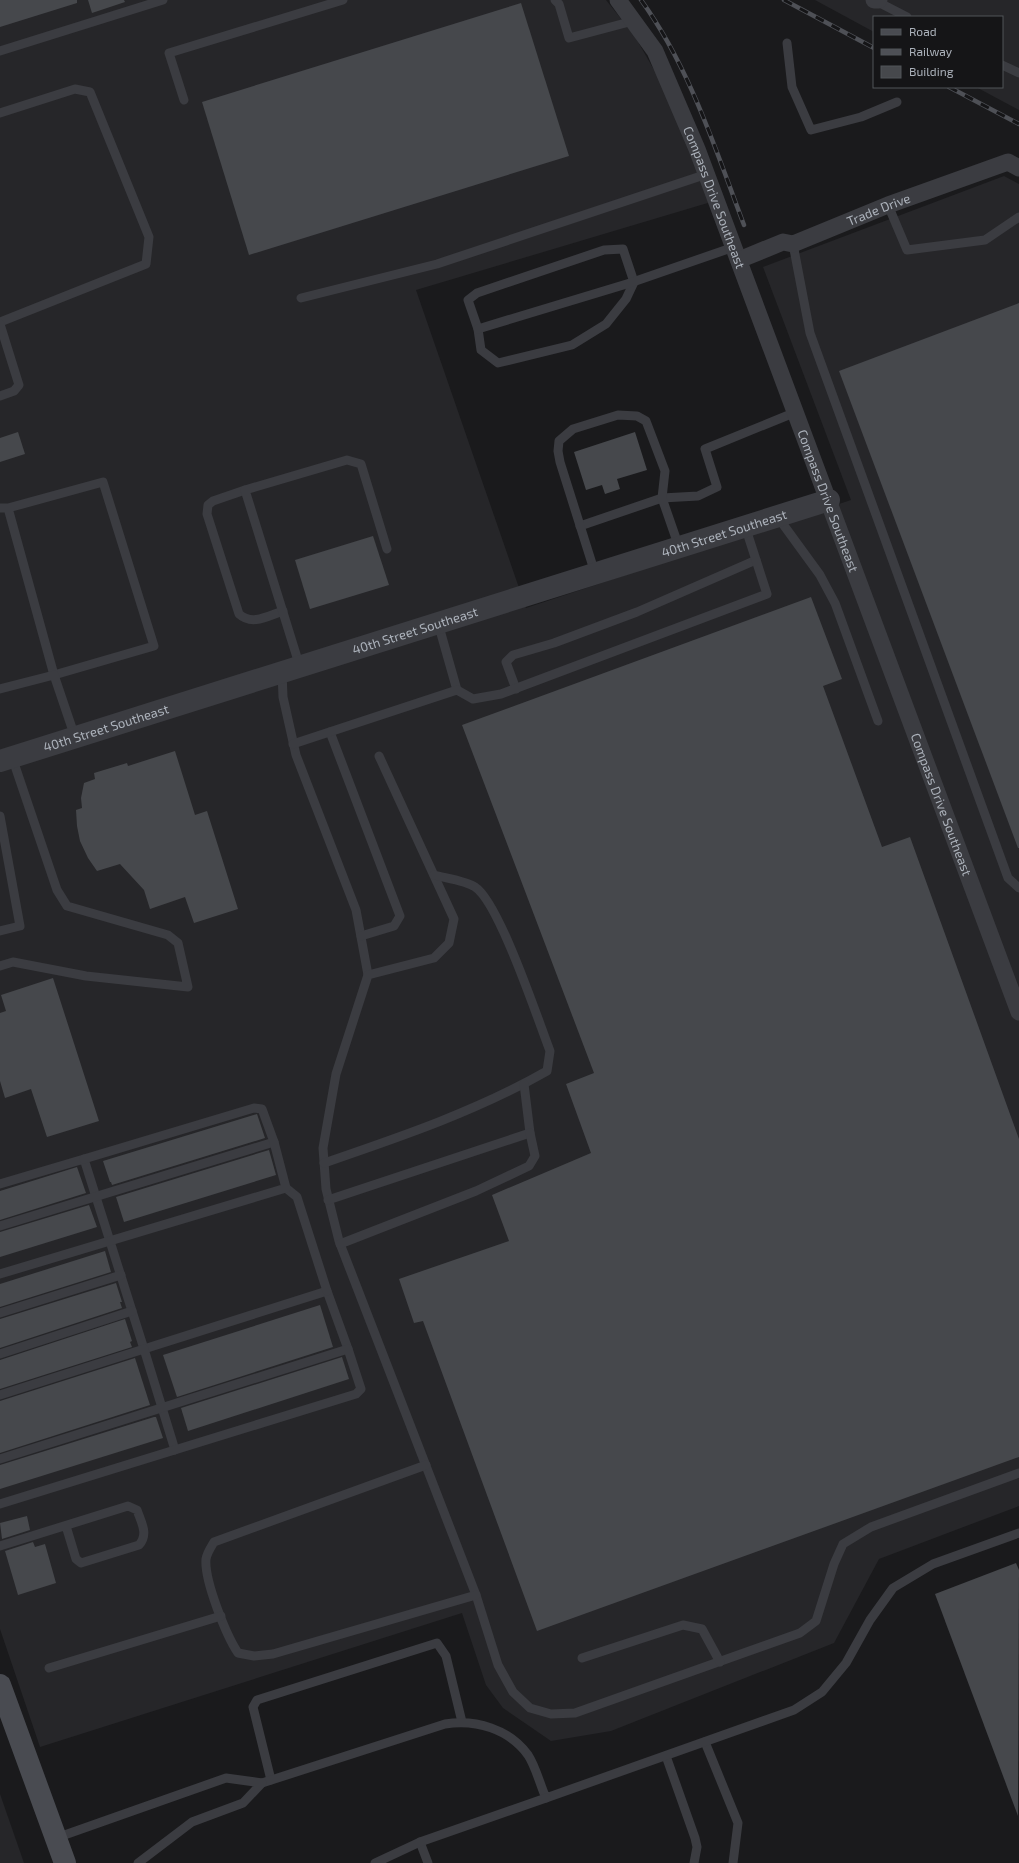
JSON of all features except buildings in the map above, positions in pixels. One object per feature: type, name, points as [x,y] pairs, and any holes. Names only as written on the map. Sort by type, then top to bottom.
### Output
[{"type":"main road","points":[[0,1685],[65,1863]]},
{"type":"street","name":"Compass Drive Southeast","points":[[618,0],[655,51],[707,174],[1017,1002]]},
{"type":"street","name":"Trade Drive","points":[[736,253],[783,242],[793,244],[888,205],[1008,162],[1019,168]]},
{"type":"street","name":"40th Street Southeast","points":[[6,759],[829,500]]},
{"type":"lane","points":[[0,51],[163,0]]},
{"type":"lane","points":[[184,100],[169,53],[343,0]]},
{"type":"lane","points":[[555,0],[559,4],[569,38],[633,21]]},
{"type":"lane","points":[[876,0],[906,16]]},
{"type":"lane","points":[[787,43],[792,87],[811,130],[861,116],[897,102]]},
{"type":"lane","points":[[1003,65],[1019,73]]},
{"type":"lane","points":[[0,113],[75,89],[90,92],[149,237],[146,264],[0,323],[20,386],[0,396]]},
{"type":"lane","points":[[301,298],[437,264],[707,174]]},
{"type":"lane","points":[[888,205],[907,250],[985,240],[1019,217]]},
{"type":"lane","points":[[793,244],[810,334],[1008,878],[1019,888]]},
{"type":"lane","points":[[623,249],[634,282],[626,299],[606,324],[572,345],[498,363],[481,350],[478,329],[468,300],[477,292],[604,250],[623,249]]},
{"type":"lane","points":[[478,329],[736,253]]},
{"type":"lane","points":[[580,526],[662,498],[698,496],[717,487],[705,449],[796,412]]},
{"type":"lane","points":[[595,573],[558,451],[559,440],[573,429],[618,415],[637,416],[646,421],[665,471],[662,498],[679,547]]},
{"type":"lane","points":[[283,611],[253,620],[244,619],[239,614],[207,514],[208,505],[213,501],[347,460],[361,464],[387,549]]},
{"type":"lane","points":[[0,690],[54,676],[154,646],[103,482],[4,508],[54,676],[75,738]]},
{"type":"lane","points":[[245,490],[283,611],[291,670],[283,697],[293,744],[356,910],[368,974],[336,1074],[323,1148],[328,1200],[340,1244],[476,1595],[498,1665],[513,1692],[530,1708],[551,1714],[575,1713],[800,1634],[816,1621],[834,1564],[844,1544],[871,1527],[1019,1473]]},
{"type":"lane","points":[[777,516],[820,575],[835,603],[878,721]]},
{"type":"lane","points":[[438,623],[457,690],[473,699],[501,694],[767,594],[745,526]]},
{"type":"lane","points":[[516,689],[506,662],[513,655],[554,643],[638,612],[756,560]]},
{"type":"lane","points":[[293,744],[457,690]]},
{"type":"lane","points":[[330,732],[400,916],[394,926],[361,936]]},
{"type":"lane","points":[[368,974],[434,958],[449,943],[454,919],[379,756]]},
{"type":"lane","points":[[0,966],[13,962],[86,976],[188,987],[178,943],[168,935],[67,906],[57,890],[6,759]]},
{"type":"lane","points":[[0,816],[20,926],[0,931]]},
{"type":"lane","points":[[324,1163],[418,1130],[509,1093],[547,1071],[550,1051],[500,922],[484,896],[475,887],[434,875]]},
{"type":"lane","points":[[340,1244],[476,1192],[529,1166],[535,1156],[530,1133],[524,1084]]},
{"type":"lane","points":[[0,1184],[254,1108],[262,1109],[274,1142],[286,1188],[297,1197],[327,1291],[361,1389],[356,1394],[0,1504]]},
{"type":"lane","points":[[328,1200],[530,1133]]},
{"type":"lane","points":[[0,1226],[274,1142]]},
{"type":"lane","points":[[84,1159],[175,1450]]},
{"type":"lane","points":[[0,1274],[286,1188]]},
{"type":"lane","points":[[0,1313],[121,1276]]},
{"type":"lane","points":[[0,1394],[327,1291]]},
{"type":"lane","points":[[0,1354],[132,1311]]},
{"type":"lane","points":[[0,1459],[348,1348]]},
{"type":"lane","points":[[426,1465],[214,1542],[206,1558],[208,1578],[230,1641],[238,1653],[254,1656],[273,1654],[476,1595]]},
{"type":"lane","points":[[0,1546],[128,1506],[137,1510],[145,1532],[145,1537],[139,1546],[81,1563],[76,1559],[66,1526]]},
{"type":"lane","points":[[375,1863],[420,1842],[794,1710],[822,1692],[846,1663],[870,1620],[893,1588],[933,1564],[1019,1533]]},
{"type":"lane","points":[[49,1668],[221,1616]]},
{"type":"lane","points":[[582,1658],[683,1625],[702,1629],[720,1662]]},
{"type":"lane","points":[[266,1782],[253,1708],[257,1700],[437,1643],[446,1656],[462,1722]]},
{"type":"lane","points":[[56,1838],[226,1778],[266,1782],[445,1724],[462,1722],[477,1724],[499,1730],[516,1742],[528,1756],[546,1798]]},
{"type":"lane","points":[[705,1742],[738,1823],[733,1863]]},
{"type":"lane","points":[[666,1756],[696,1838],[697,1847],[694,1863]]},
{"type":"lane","points":[[138,1863],[192,1822],[243,1803],[266,1782]]},
{"type":"lane","points":[[420,1842],[428,1863]]},
{"type":"shaded area","points":[[0,0],[606,0],[634,35],[676,108],[711,202],[416,290],[526,608],[851,500],[763,267],[1004,176],[1019,184],[1019,1506],[879,1559],[834,1643],[611,1731],[551,1741],[503,1708],[486,1685],[462,1613],[40,1747],[0,1629]]},
{"type":"shaded area","points":[[815,0],[1019,0],[1019,110],[978,88],[1003,88],[1003,16],[873,16],[873,31]]},
{"type":"shaded area","points":[[0,1794],[24,1863],[0,1863]]},
{"type":"railway","points":[[641,0],[674,53],[700,109],[744,225]]},
{"type":"railway","points":[[784,0],[873,47]]},
{"type":"railway","points":[[951,88],[1019,124]]}]
